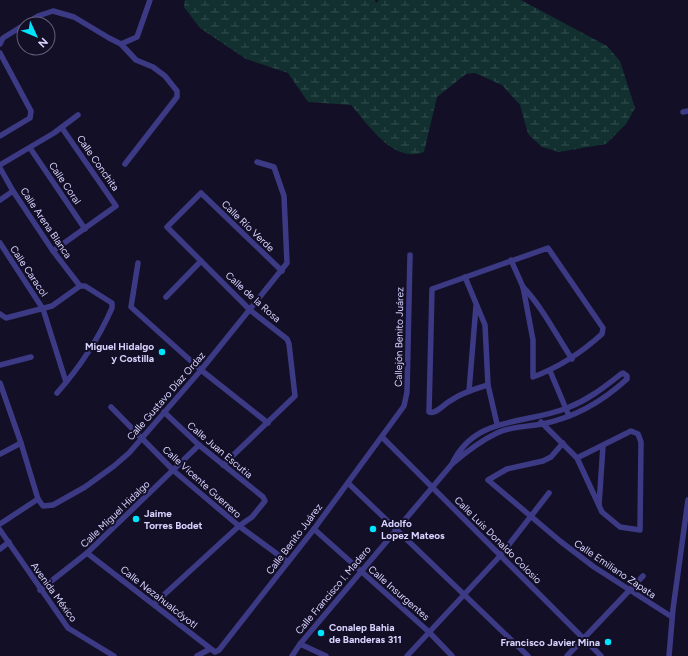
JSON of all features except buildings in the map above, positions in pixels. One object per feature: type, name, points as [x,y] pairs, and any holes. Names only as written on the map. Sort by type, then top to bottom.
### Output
[{"type":"street","points":[[122,44],[137,37],[150,0]]},
{"type":"street","points":[[38,16],[53,11],[74,17],[122,44],[136,60],[153,67],[165,76],[178,94],[125,164]]},
{"type":"street","points":[[0,44],[3,38],[16,30]]},
{"type":"street","points":[[0,53],[31,111],[30,118],[0,136]]},
{"type":"street","points":[[0,166],[62,128],[78,115]]},
{"type":"street","name":"Calle Conchita","points":[[53,251],[116,206],[62,128]]},
{"type":"street","name":"Calle Coral","points":[[30,148],[85,229]]},
{"type":"street","points":[[257,162],[274,167],[284,196],[288,254],[287,263],[282,271]]},
{"type":"street","name":"Calle Arena Blanca","points":[[0,166],[13,191],[53,251],[80,286]]},
{"type":"street","points":[[0,200],[13,191]]},
{"type":"street","name":"Calle Río Verde","points":[[167,227],[201,193],[282,271]]},
{"type":"street","name":"Calle de la Rosa","points":[[167,227],[250,310],[287,339],[295,396],[268,423]]},
{"type":"street","name":"Calle Caracol","points":[[0,243],[43,308],[66,382]]},
{"type":"street","points":[[488,385],[468,391],[449,401],[435,412],[429,412],[432,289],[511,260],[548,248],[603,328],[602,334],[572,359],[550,371],[533,377],[533,340],[523,287],[511,260]]},
{"type":"street","name":"Callejón Benito Juárez","points":[[382,437],[401,411],[407,392],[410,254]]},
{"type":"street","points":[[166,297],[201,261]]},
{"type":"street","points":[[138,263],[131,307],[201,370],[268,423],[223,465]]},
{"type":"street","name":"Calle Gustavo Díaz Ordaz","points":[[38,499],[43,506],[53,505],[97,479],[114,466],[142,439],[282,271]]},
{"type":"street","points":[[465,277],[485,326],[488,385],[497,424]]},
{"type":"street","points":[[0,314],[6,318],[52,306],[80,286],[85,286],[112,303],[112,308],[100,337],[57,393]]},
{"type":"street","points":[[523,287],[536,301],[554,334],[572,359]]},
{"type":"street","points":[[468,391],[476,306]]},
{"type":"street","points":[[0,365],[31,357]]},
{"type":"street","points":[[550,371],[569,416]]},
{"type":"street","name":"Calle Francisco I. Madero","points":[[292,656],[300,644],[452,464],[475,446],[496,433],[519,427],[542,424],[569,416],[595,404],[627,379],[627,376],[623,373],[621,374],[591,398],[566,409],[536,417],[497,424],[471,439],[458,451],[452,464]]},
{"type":"street","points":[[0,383],[21,442],[38,499],[0,524]]},
{"type":"street","name":"Calle Vicente Guerrero","points":[[111,407],[174,471],[239,526],[288,562]]},
{"type":"street","name":"Calle Juan Escutia","points":[[164,412],[199,445],[265,501],[252,517],[239,526]]},
{"type":"street","points":[[536,417],[577,458],[602,512],[620,527],[640,530],[641,442],[638,434],[631,431],[577,458]]},
{"type":"street","name":"Calle Benito Juárez","points":[[210,649],[215,652],[219,650],[314,529],[382,437]]},
{"type":"street","name":"Calle Luis Donaldo Colosio","points":[[382,437],[601,656]]},
{"type":"street","points":[[0,454],[21,442]]},
{"type":"street","name":"Calle Emiliano Zapata","points":[[563,443],[551,457],[543,461],[507,469],[488,480],[594,567],[672,617]]},
{"type":"street","name":"Calle Miguel Hidalgo","points":[[40,590],[87,553],[174,471],[199,445]]},
{"type":"street","points":[[599,507],[603,446]]},
{"type":"street","points":[[348,483],[528,656]]},
{"type":"street","points":[[407,656],[500,556],[532,517],[549,493]]},
{"type":"street","points":[[669,656],[672,617],[687,527],[688,500]]},
{"type":"street","points":[[154,604],[239,526]]},
{"type":"street","name":"Calle Insurgentes","points":[[314,529],[429,632],[452,656]]},
{"type":"street","name":"Avenida México","points":[[0,530],[40,590],[68,628],[114,656]]},
{"type":"street","points":[[0,549],[8,542]]},
{"type":"street","name":"Calle Nezahualcóyotl","points":[[87,553],[210,649]]},
{"type":"street","points":[[566,656],[643,576]]},
{"type":"street","points":[[300,644],[326,656]]},
{"type":"street","points":[[197,656],[210,649]]},
{"type":"green space","points":[[185,0],[375,0],[376,3],[379,0],[521,0],[607,46],[620,61],[635,108],[626,124],[606,144],[559,152],[542,147],[528,134],[520,105],[502,85],[475,73],[466,74],[437,97],[424,152],[413,154],[402,153],[392,148],[374,132],[351,105],[308,102],[288,73],[246,59],[200,28],[184,7]]},
{"type":"place","name":"Miguel Hidalgo y Costilla","points":[[162,352]]},
{"type":"place","name":"Jaime Torres Bodet","points":[[136,519]]},
{"type":"place","name":"Adolfo Lopez Mateos","points":[[373,529]]},
{"type":"place","name":"Conalep Bahia de Banderas 311","points":[[321,633]]},
{"type":"place","name":"Francisco Javier Mina","points":[[608,642]]}]
